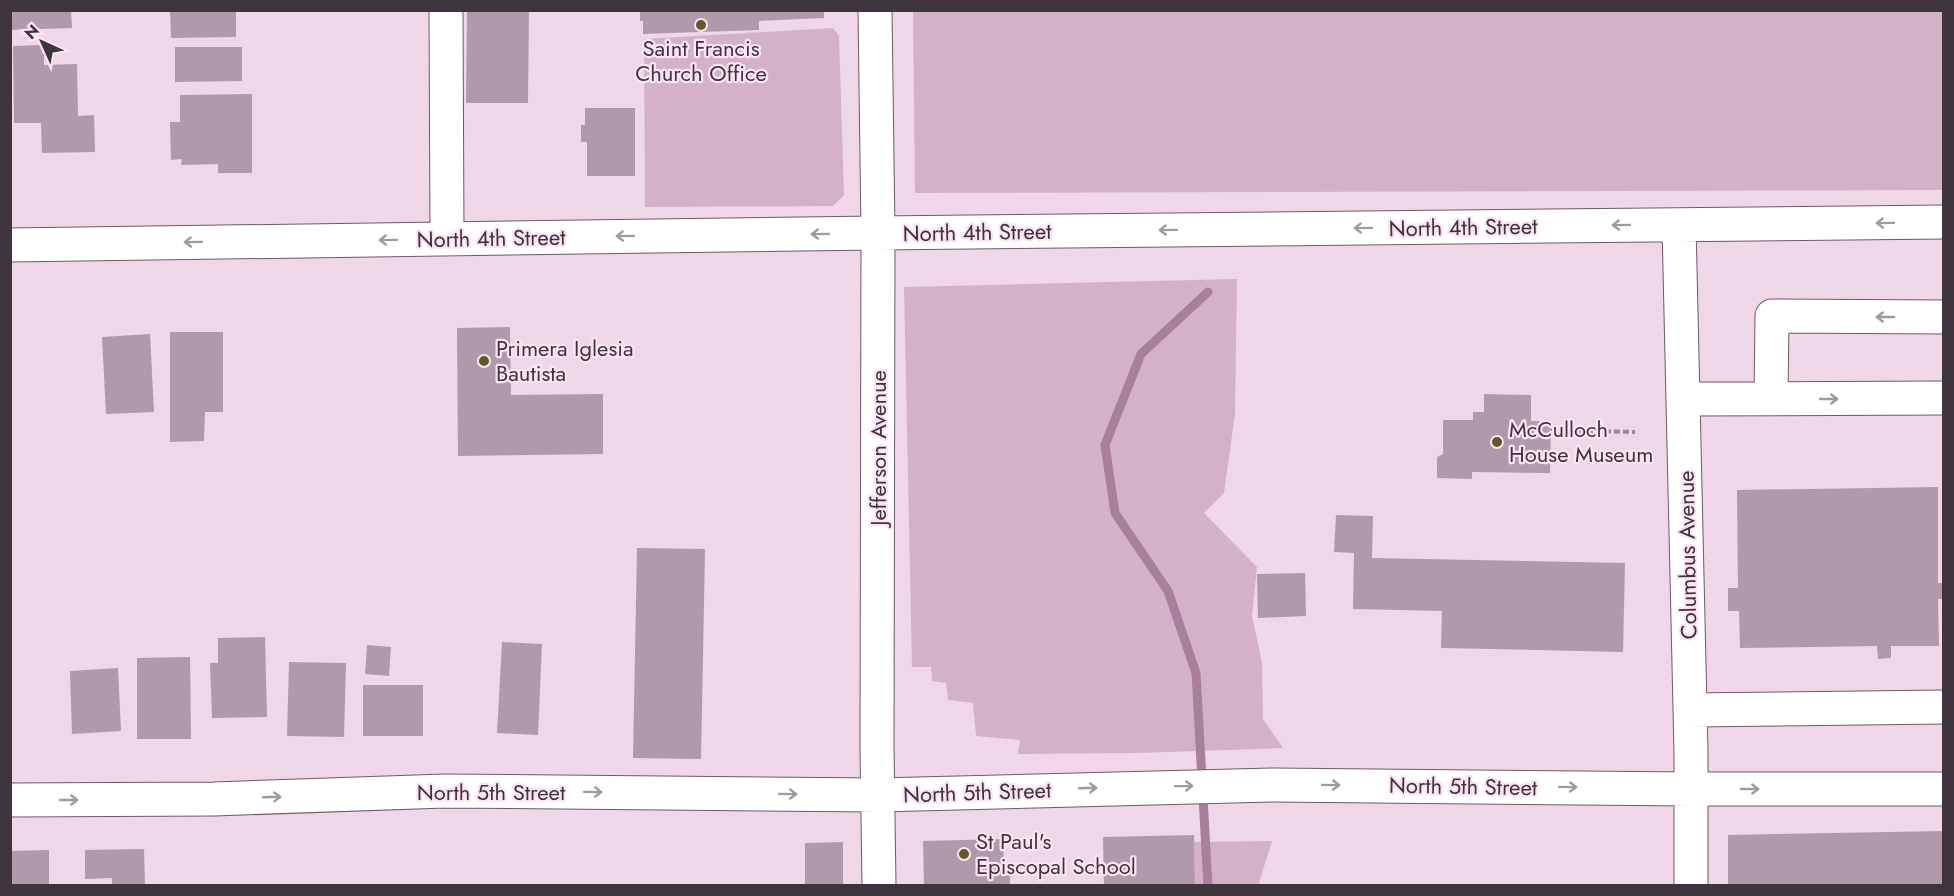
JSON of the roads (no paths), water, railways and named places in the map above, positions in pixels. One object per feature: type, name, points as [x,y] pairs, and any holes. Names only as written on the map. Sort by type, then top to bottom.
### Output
[{"type":"street","points":[[446,10],[447,239]]},
{"type":"street","name":"Jefferson Avenue","points":[[875,10],[878,233],[879,885]]},
{"type":"street","name":"North 4th Street","points":[[10,245],[1944,222]]},
{"type":"street","name":"Columbus Avenue","points":[[1679,225],[1692,789],[1691,885]]},
{"type":"street","points":[[1771,399],[1772,316],[1944,317]]},
{"type":"street","points":[[1683,399],[1944,398]]},
{"type":"street","points":[[1690,710],[1944,707]]},
{"type":"street","name":"North 5th Street","points":[[10,800],[214,799],[445,791],[878,795],[1273,785],[1944,789]]},
{"type":"waterway","points":[[1208,292],[1141,354],[1105,445],[1115,513],[1168,591],[1196,673],[1208,886]]},
{"type":"place","name":"Saint Francis Church Office","points":[[701,25]]},
{"type":"place","name":"Primera Iglesia Bautista","points":[[484,361]]},
{"type":"place","name":"McCulloch House Museum","points":[[1497,442]]},
{"type":"place","name":"St Paul's Episcopal School","points":[[964,854]]}]
